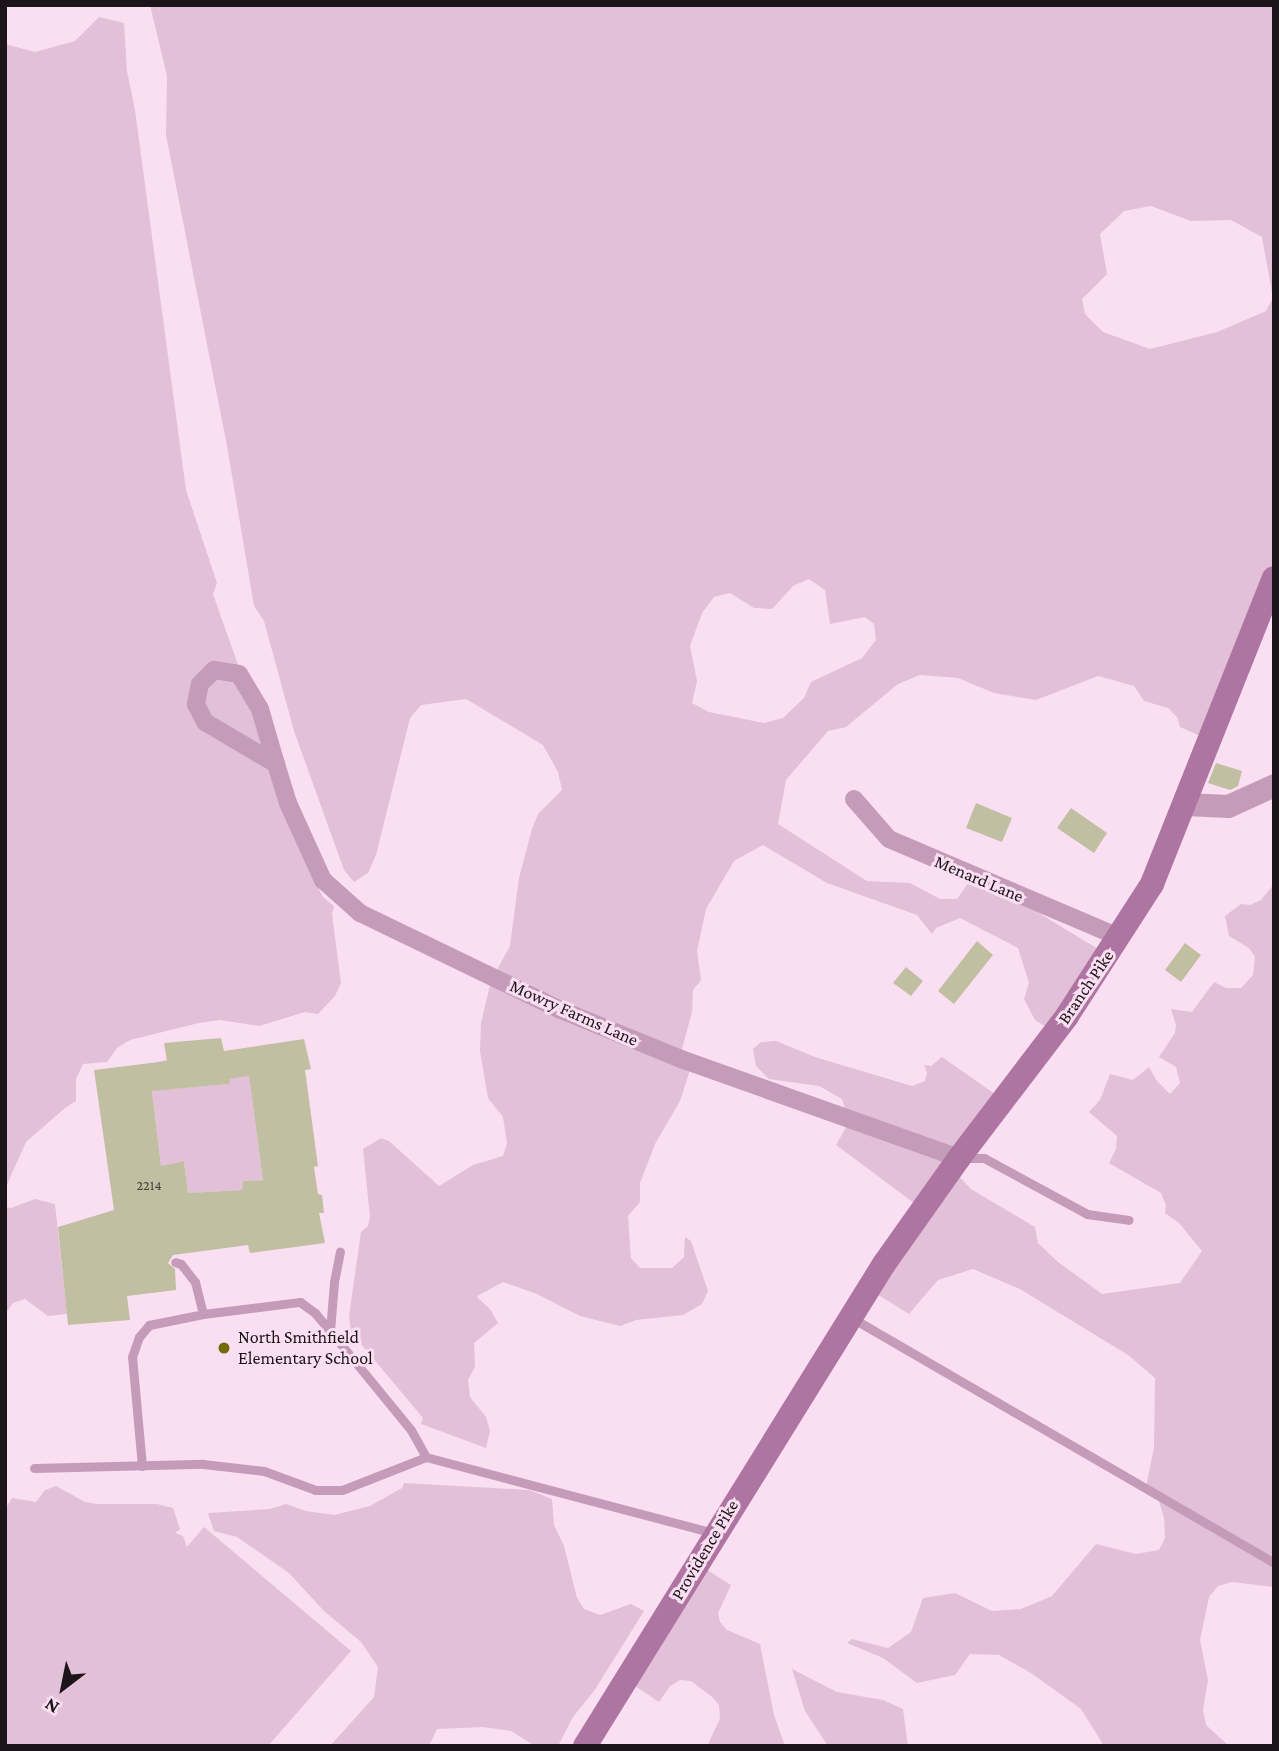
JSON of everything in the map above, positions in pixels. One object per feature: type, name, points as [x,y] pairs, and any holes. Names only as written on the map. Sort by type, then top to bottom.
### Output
[{"type":"main road","name":"Branch Pike","points":[[826,1354],[884,1264],[959,1158],[1067,1016],[1152,884],[1274,579]]},
{"type":"main road","name":"Providence Pike","points":[[585,1746],[826,1354]]},
{"type":"street","name":"Mowry Farms Lane","points":[[276,764],[205,722],[196,704],[200,684],[214,670],[239,674],[260,709],[288,803],[323,880],[360,913],[561,1010],[657,1049],[959,1158]]},
{"type":"street","points":[[1185,804],[1228,806],[1274,785]]},
{"type":"street","name":"Menard Lane","points":[[854,799],[889,839],[979,880],[1119,937]]},
{"type":"lane","points":[[959,1158],[984,1157],[1087,1214],[1129,1220]]},
{"type":"lane","points":[[330,1331],[334,1282],[340,1252]]},
{"type":"lane","points":[[174,1262],[181,1264],[195,1282],[203,1314]]},
{"type":"lane","points":[[142,1466],[132,1357],[139,1337],[149,1325],[203,1314],[300,1302],[315,1313],[411,1430],[426,1457]]},
{"type":"lane","points":[[851,1317],[1274,1563]]},
{"type":"lane","points":[[34,1468],[202,1464],[264,1471],[316,1490],[342,1490],[426,1457],[714,1533]]},
{"type":"shaded area","points":[[150,5],[1274,5],[1274,578],[1209,740],[1180,727],[1177,717],[1168,708],[1144,701],[1134,686],[1098,676],[1036,700],[994,693],[958,678],[920,675],[898,684],[846,727],[828,731],[786,780],[778,824],[867,881],[910,883],[940,899],[957,899],[969,882],[1022,903],[1108,955],[1054,1032],[1035,1020],[1024,999],[1029,983],[1018,948],[960,918],[936,928],[932,934],[917,915],[827,883],[763,845],[734,861],[706,909],[697,951],[701,980],[693,990],[692,1012],[682,1049],[690,1070],[680,1101],[655,1144],[640,1183],[640,1202],[628,1216],[631,1258],[640,1268],[672,1268],[684,1257],[685,1237],[691,1241],[708,1291],[702,1304],[683,1315],[636,1320],[620,1326],[580,1316],[537,1294],[503,1282],[479,1295],[477,1297],[490,1309],[498,1323],[474,1343],[475,1367],[468,1380],[470,1397],[486,1417],[490,1431],[486,1448],[421,1424],[423,1418],[351,1332],[349,1316],[361,1232],[368,1226],[370,1217],[363,1149],[381,1138],[389,1141],[439,1186],[473,1165],[503,1156],[507,1143],[503,1117],[488,1098],[480,1051],[481,1023],[491,981],[510,946],[519,878],[532,829],[538,814],[562,790],[558,772],[543,745],[466,699],[421,705],[410,718],[376,855],[368,873],[354,882],[344,870],[294,731],[264,621],[254,606],[227,446],[166,135],[167,76]],"holes":[[[1151,206],[1191,221],[1231,220],[1262,237],[1273,298],[1266,311],[1217,332],[1150,349],[1103,332],[1085,314],[1082,299],[1107,274],[1100,234],[1124,211]],[[809,579],[825,590],[830,624],[865,617],[874,624],[876,640],[862,658],[811,682],[804,698],[783,718],[764,723],[709,712],[692,703],[697,681],[690,646],[702,613],[714,597],[730,593],[754,608],[772,609],[793,586]]]},
{"type":"shaded area","points":[[99,17],[124,23],[127,71],[135,110],[186,490],[217,583],[213,594],[314,880],[323,897],[334,906],[332,914],[341,983],[335,996],[318,1014],[305,1012],[259,1026],[220,1020],[199,1023],[130,1040],[117,1048],[107,1062],[83,1064],[76,1079],[76,1101],[26,1142],[5,1189],[5,44],[35,52],[75,41]]},
{"type":"shaded area","points":[[1274,884],[1274,1587],[1232,1582],[1218,1586],[1209,1597],[1200,1640],[1208,1680],[1203,1710],[1206,1725],[1229,1746],[1104,1746],[1081,1709],[1031,1673],[999,1655],[970,1654],[955,1675],[917,1683],[883,1658],[847,1643],[852,1639],[888,1648],[911,1632],[923,1598],[955,1593],[992,1611],[1021,1609],[1052,1596],[1096,1544],[1136,1554],[1159,1550],[1165,1538],[1164,1518],[1158,1498],[1146,1487],[1154,1447],[1155,1378],[1128,1355],[1020,1289],[973,1269],[938,1280],[909,1314],[869,1289],[922,1209],[836,1145],[849,1122],[842,1099],[819,1086],[769,1079],[756,1066],[753,1049],[761,1042],[776,1041],[815,1057],[912,1086],[925,1081],[927,1072],[924,1065],[931,1066],[942,1057],[1002,1099],[952,1169],[971,1189],[1035,1227],[1038,1243],[1058,1262],[1102,1294],[1180,1283],[1202,1251],[1179,1223],[1165,1213],[1166,1205],[1161,1193],[1109,1163],[1116,1149],[1117,1136],[1089,1112],[1100,1100],[1110,1074],[1133,1080],[1149,1067],[1157,1081],[1170,1094],[1180,1083],[1176,1067],[1159,1057],[1175,1033],[1176,1025],[1171,1009],[1192,1012],[1214,982],[1226,988],[1241,988],[1253,975],[1255,957],[1249,948],[1229,936],[1225,916],[1241,904],[1250,905],[1261,900]]},
{"type":"shaded area","points":[[167,1060],[172,1089],[228,1084],[230,1079],[249,1076],[262,1172],[286,1178],[243,1181],[242,1190],[188,1193],[184,1161],[161,1166],[149,1064]]},
{"type":"shaded area","points":[[35,1199],[55,1204],[67,1314],[48,1316],[25,1299],[13,1303],[5,1314],[5,1207],[11,1208]]},
{"type":"shaded area","points":[[404,1483],[529,1490],[552,1499],[554,1525],[564,1546],[577,1598],[584,1609],[600,1615],[631,1604],[644,1611],[594,1691],[573,1717],[558,1746],[535,1746],[511,1731],[483,1727],[437,1729],[429,1746],[330,1746],[374,1697],[378,1667],[361,1642],[324,1611],[289,1573],[237,1537],[214,1531],[208,1513],[270,1509],[286,1504],[306,1511],[334,1515],[370,1506],[402,1488]]},
{"type":"shaded area","points":[[56,1486],[85,1502],[157,1504],[173,1508],[180,1529],[175,1533],[183,1536],[187,1547],[204,1527],[351,1651],[268,1746],[5,1746],[5,1509],[12,1498],[36,1502],[45,1490]]},
{"type":"shaded area","points":[[698,1564],[731,1585],[718,1613],[720,1622],[727,1630],[760,1644],[774,1715],[785,1746],[707,1746],[720,1719],[719,1705],[712,1697],[691,1681],[680,1680],[670,1686],[659,1702],[626,1680]]},
{"type":"shaded area","points":[[792,1669],[837,1692],[883,1700],[903,1709],[908,1746],[828,1746],[805,1711]]},
{"type":"building","points":[[1216,763],[1242,771],[1238,786],[1230,790],[1208,783]]},
{"type":"building","points":[[976,803],[1012,818],[1002,842],[966,828]]},
{"type":"building","points":[[1071,808],[1107,833],[1094,853],[1057,828]]},
{"type":"building","points":[[977,941],[993,955],[954,1004],[938,991]]},
{"type":"building","points":[[1185,943],[1201,955],[1181,982],[1165,970]]},
{"type":"building","points":[[906,967],[923,981],[911,996],[893,983]]},
{"type":"building","points":[[221,1038],[224,1051],[304,1039],[311,1069],[305,1070],[318,1166],[314,1167],[318,1194],[322,1195],[324,1213],[319,1213],[325,1243],[250,1253],[248,1245],[173,1255],[168,1263],[175,1269],[176,1290],[127,1296],[130,1320],[68,1325],[58,1227],[114,1210],[94,1070],[167,1061],[164,1043]],"holes":[[[249,1076],[263,1180],[243,1181],[242,1190],[188,1193],[184,1161],[161,1166],[152,1091],[229,1084],[230,1079]]]},
{"type":"place","name":"North Smithfield Elementary School","points":[[224,1348]]}]
